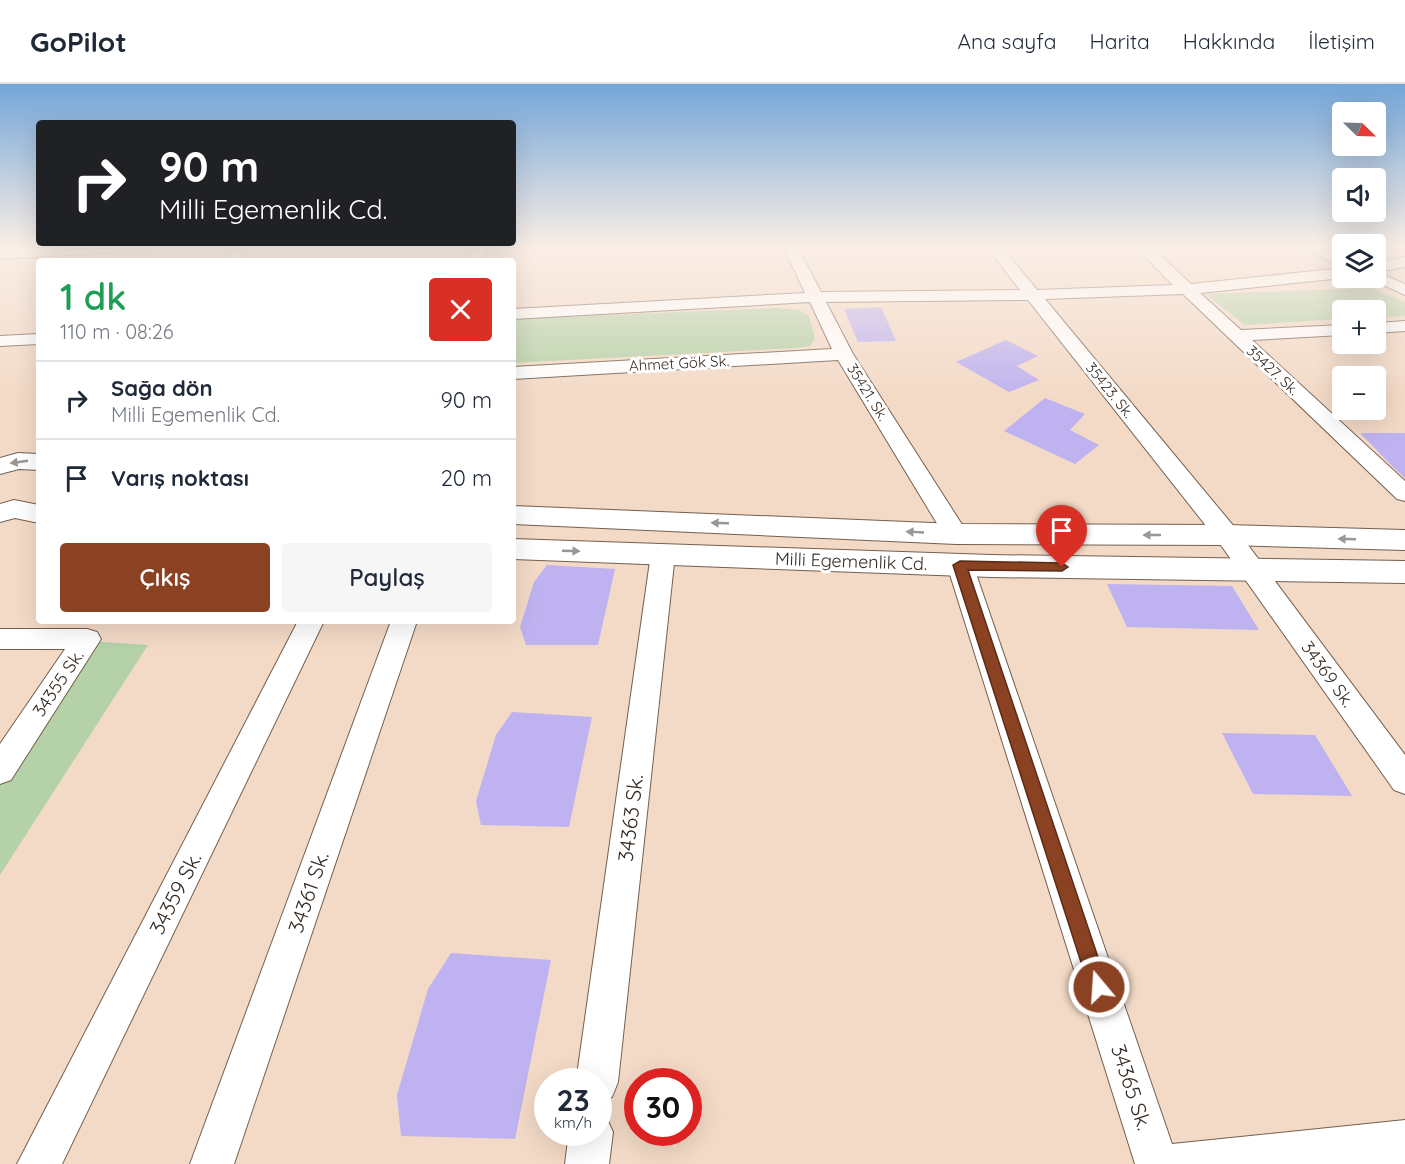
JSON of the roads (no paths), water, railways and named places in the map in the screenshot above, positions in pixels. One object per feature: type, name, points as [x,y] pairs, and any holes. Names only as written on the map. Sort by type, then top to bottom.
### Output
[{"type":"street","points":[[516,314],[818,297],[883,296]]},
{"type":"street","name":"35423. Sk.","points":[[1034,296],[1227,535],[1251,568]]},
{"type":"street","name":"35427. Sk.","points":[[1195,296],[1405,494]]},
{"type":"street","name":"35421. Sk.","points":[[818,297],[844,354],[958,549]]},
{"type":"street","points":[[1386,327],[1405,326]]},
{"type":"street","points":[[1237,336],[1332,331]]},
{"type":"street","points":[[0,341],[36,339]]},
{"type":"street","name":"Ahmet Gök Sk.","points":[[516,372],[844,354]]},
{"type":"street","points":[[0,466],[18,461],[36,462]]},
{"type":"street","points":[[18,512],[36,497]]},
{"type":"street","points":[[516,515],[958,549],[1227,535],[1405,540]]},
{"type":"street","name":"Milli Egemenlik Cd.","points":[[516,549],[663,554],[958,549],[1251,568],[1405,572]]},
{"type":"street","name":"34365 Sk.","points":[[958,549],[1157,1164]]},
{"type":"street","name":"34363 Sk.","points":[[599,1068],[663,554]]},
{"type":"street","name":"34369 Sk.","points":[[1251,568],[1405,780]]},
{"type":"street","name":"34359 Sk.","points":[[39,1164],[309,624]]},
{"type":"street","name":"34361 Sk.","points":[[212,1164],[403,624]]},
{"type":"street","name":"34355 Sk.","points":[[0,639],[87,639],[0,770]]},
{"type":"street","points":[[1176,1164],[1405,1142]]},
{"type":"street","points":[[587,1164],[589,1146]]}]
